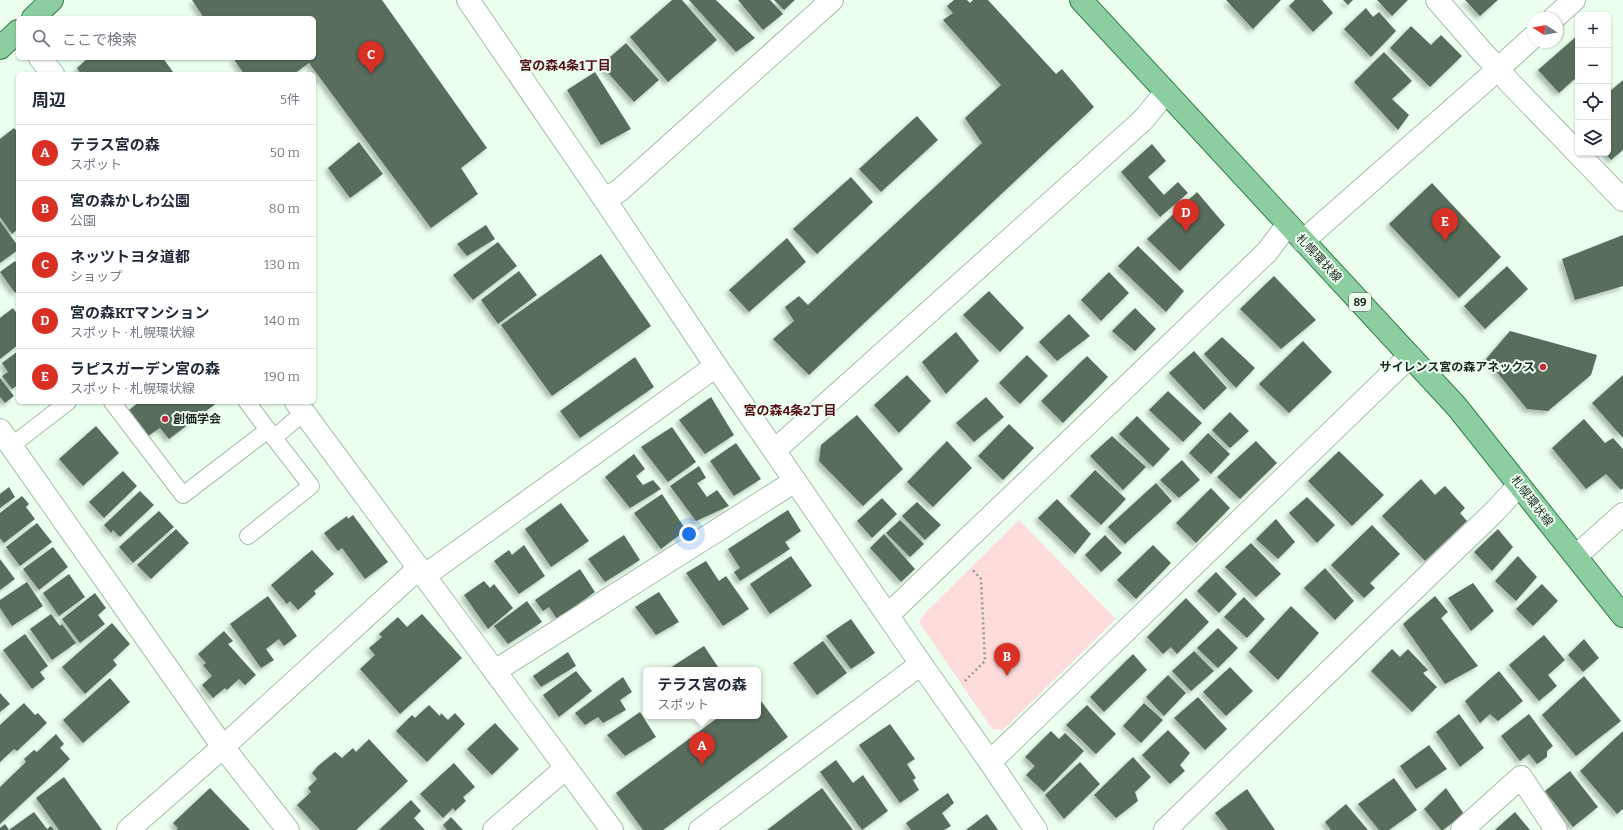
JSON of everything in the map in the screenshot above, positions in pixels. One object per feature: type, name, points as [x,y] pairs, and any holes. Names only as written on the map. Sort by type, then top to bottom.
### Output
[{"type":"main road","points":[[35,16],[52,0]]},
{"type":"main road","name":"札幌環状線","points":[[1081,0],[1457,407],[1623,616]]},
{"type":"main road","points":[[0,48],[16,33]]},
{"type":"street","points":[[468,0],[605,200],[716,366],[1036,830]]},
{"type":"street","points":[[605,200],[620,190],[832,0]]},
{"type":"street","points":[[1437,0],[1484,54],[1499,68],[1509,82],[1623,200]]},
{"type":"street","points":[[1561,12],[1574,0]]},
{"type":"street","points":[[1303,241],[1527,42]]},
{"type":"street","points":[[42,60],[51,72]]},
{"type":"street","points":[[775,450],[1143,120],[1166,92]]},
{"type":"street","points":[[888,615],[1261,258],[1288,224]]},
{"type":"street","points":[[990,762],[1410,356]]},
{"type":"street","points":[[128,830],[421,572],[716,366]]},
{"type":"street","points":[[299,407],[612,830]]},
{"type":"street","points":[[6,438],[223,747],[288,830]]},
{"type":"street","points":[[495,671],[795,481]]},
{"type":"street","points":[[1165,830],[1496,510],[1519,485]]},
{"type":"street","points":[[1576,556],[1623,514]]},
{"type":"street","points":[[700,830],[921,664]]},
{"type":"street","points":[[494,830],[566,768]]},
{"type":"street","points":[[1462,830],[1521,777],[1556,830]]},
{"type":"lane","points":[[6,438],[65,404]]},
{"type":"lane","points":[[114,404],[183,495],[271,434],[299,407]]},
{"type":"lane","points":[[248,404],[310,486],[248,536]]},
{"type":"path","points":[[964,682],[985,661],[981,579],[968,565]]},
{"type":"shaded area","points":[[1019,520],[1116,619],[1003,730],[992,729],[919,622],[925,613]]},
{"type":"building","points":[[192,0],[382,0],[487,148],[461,168],[478,194],[431,228],[309,63],[297,72],[243,72],[234,60],[316,60],[316,16],[203,16]]},
{"type":"building","points":[[672,0],[682,0],[717,40],[668,82],[630,37]]},
{"type":"building","points":[[689,0],[716,0],[755,38],[736,52]]},
{"type":"building","points":[[738,0],[770,0],[783,14],[763,30]]},
{"type":"building","points":[[774,0],[795,0],[784,10]]},
{"type":"building","points":[[954,0],[967,0],[970,3],[973,0],[988,0],[1056,74],[1062,69],[1094,107],[809,375],[773,339],[794,321],[785,307],[799,296],[808,305],[982,143],[965,118],[1001,85],[943,20],[953,13],[947,6]]},
{"type":"building","points":[[1226,0],[1281,0],[1253,29]]},
{"type":"building","points":[[1295,0],[1322,0],[1333,13],[1313,32],[1289,6]]},
{"type":"building","points":[[1343,0],[1353,0],[1348,5]]},
{"type":"building","points":[[1377,0],[1408,0],[1392,16]]},
{"type":"building","points":[[1465,0],[1498,0],[1480,16]]},
{"type":"building","points":[[1366,8],[1373,17],[1379,12],[1396,31],[1371,57],[1344,29]]},
{"type":"building","points":[[1411,26],[1431,45],[1441,35],[1462,56],[1430,87],[1390,48]]},
{"type":"building","points":[[1575,38],[1575,79],[1559,93],[1538,70]]},
{"type":"building","points":[[626,43],[659,80],[634,102],[601,65]]},
{"type":"building","points":[[1384,52],[1412,81],[1392,99],[1409,115],[1398,130],[1354,82]]},
{"type":"building","points":[[86,60],[164,60],[173,72],[80,72],[77,68]]},
{"type":"building","points":[[595,72],[631,129],[601,145],[567,90]]},
{"type":"building","points":[[1623,80],[1623,150],[1611,160],[1608,156],[1611,156],[1611,90]]},
{"type":"building","points":[[917,116],[938,140],[881,192],[859,169]]},
{"type":"building","points":[[14,128],[16,130],[16,231],[12,234],[0,217],[0,139]]},
{"type":"building","points":[[359,142],[383,174],[350,198],[328,168]]},
{"type":"building","points":[[1152,144],[1166,161],[1148,177],[1164,195],[1178,182],[1188,193],[1160,217],[1121,172]]},
{"type":"building","points":[[851,177],[873,202],[817,254],[793,229]]},
{"type":"building","points":[[1432,183],[1501,257],[1459,298],[1389,224]]},
{"type":"building","points":[[1197,192],[1225,225],[1180,271],[1147,239]]},
{"type":"building","points":[[0,221],[16,243],[16,251],[0,263]]},
{"type":"building","points":[[486,225],[495,239],[467,256],[457,244]]},
{"type":"building","points":[[1623,235],[1623,286],[1575,300],[1562,259]]},
{"type":"building","points":[[787,238],[806,262],[749,312],[729,290]]},
{"type":"building","points":[[498,242],[517,266],[473,300],[453,275]]},
{"type":"building","points":[[1138,246],[1184,291],[1166,312],[1118,266]]},
{"type":"building","points":[[601,254],[651,326],[552,396],[501,325]]},
{"type":"building","points":[[15,261],[16,262],[15,293],[0,272]]},
{"type":"building","points":[[1507,266],[1528,289],[1485,329],[1464,306]]},
{"type":"building","points":[[519,271],[537,295],[498,324],[481,300]]},
{"type":"building","points":[[1109,272],[1129,293],[1101,321],[1081,300]]},
{"type":"building","points":[[1274,276],[1316,320],[1281,349],[1240,309]]},
{"type":"building","points":[[989,291],[1024,328],[1000,352],[963,315]]},
{"type":"building","points":[[13,308],[16,312],[16,347],[0,359],[0,318]]},
{"type":"building","points":[[1135,308],[1156,329],[1135,351],[1112,331]]},
{"type":"building","points":[[1069,314],[1090,336],[1057,361],[1039,342]]},
{"type":"building","name":"サイレンス宮の森アネックス","points":[[1510,331],[1597,355],[1591,375],[1548,411],[1527,409],[1486,359]]},
{"type":"building","points":[[956,332],[979,361],[946,394],[922,362]]},
{"type":"building","points":[[1222,337],[1255,368],[1236,388],[1204,354]]},
{"type":"building","points":[[1303,341],[1332,372],[1289,413],[1259,384]]},
{"type":"building","points":[[1194,351],[1227,388],[1204,410],[1169,373]]},
{"type":"building","points":[[16,352],[16,386],[12,389],[2,376],[8,372],[2,363]]},
{"type":"building","points":[[1027,355],[1048,376],[1020,404],[999,383]]},
{"type":"building","points":[[1087,356],[1108,377],[1063,423],[1041,401]]},
{"type":"building","points":[[635,357],[654,387],[580,438],[560,411]]},
{"type":"building","points":[[907,375],[931,401],[899,433],[874,405]]},
{"type":"building","points":[[1623,375],[1623,438],[1592,403]]},
{"type":"building","points":[[0,378],[14,396],[5,403],[0,397]]},
{"type":"building","points":[[1168,391],[1202,423],[1183,442],[1149,410]]},
{"type":"building","points":[[711,397],[734,435],[705,454],[679,420]]},
{"type":"building","points":[[986,397],[1004,417],[974,442],[956,423]]},
{"type":"building","name":"創価学会","points":[[136,404],[215,404],[169,439],[160,428],[148,436],[129,410]]},
{"type":"building","points":[[1230,412],[1249,431],[1230,448],[1212,430]]},
{"type":"building","points":[[857,415],[903,469],[863,506],[819,461],[821,445]]},
{"type":"building","points":[[1137,416],[1170,449],[1153,467],[1119,434]]},
{"type":"building","points":[[1584,419],[1605,443],[1613,438],[1623,449],[1623,488],[1621,490],[1606,474],[1586,489],[1552,448]]},
{"type":"building","points":[[1009,424],[1034,448],[1003,480],[978,456]]},
{"type":"building","points":[[96,426],[119,453],[83,486],[59,459]]},
{"type":"building","points":[[672,427],[696,462],[668,482],[641,447]]},
{"type":"building","points":[[1208,433],[1230,454],[1211,474],[1189,453]]},
{"type":"building","points":[[1112,436],[1146,467],[1123,490],[1090,456]]},
{"type":"building","points":[[947,441],[972,468],[933,507],[907,482]]},
{"type":"building","points":[[1256,441],[1277,463],[1240,499],[1217,477]]},
{"type":"building","points":[[736,443],[761,479],[734,496],[710,461]]},
{"type":"building","points":[[1339,451],[1384,495],[1352,526],[1308,481]]},
{"type":"building","points":[[634,454],[645,469],[636,476],[643,485],[653,480],[661,489],[630,508],[605,477]]},
{"type":"building","points":[[1182,460],[1200,480],[1179,498],[1160,480]]},
{"type":"building","points":[[699,466],[706,478],[697,483],[707,497],[717,490],[729,506],[696,521],[670,486]]},
{"type":"building","points":[[1095,470],[1126,499],[1101,525],[1070,496]]},
{"type":"building","points":[[123,471],[137,486],[104,518],[89,502]]},
{"type":"building","points":[[1421,479],[1435,495],[1445,486],[1465,508],[1460,513],[1467,521],[1425,561],[1382,516]]},
{"type":"building","points":[[1156,483],[1172,501],[1125,544],[1108,527]]},
{"type":"building","points":[[9,487],[15,497],[0,508],[0,494]]},
{"type":"building","points":[[1211,488],[1230,508],[1196,543],[1176,523]]},
{"type":"building","points":[[140,491],[154,505],[120,537],[113,530],[111,533],[104,525]]},
{"type":"building","points":[[662,494],[686,530],[661,549],[634,513]]},
{"type":"building","points":[[22,496],[29,504],[26,507],[35,519],[4,543],[0,538],[0,513]]},
{"type":"building","points":[[1307,497],[1335,525],[1317,543],[1289,513]]},
{"type":"building","points":[[882,498],[897,514],[872,538],[857,521]]},
{"type":"building","points":[[1057,499],[1091,534],[1075,554],[1038,518]]},
{"type":"building","points":[[917,502],[941,525],[925,540],[902,516]]},
{"type":"building","points":[[561,503],[589,541],[551,567],[525,529]]},
{"type":"building","points":[[788,510],[801,531],[785,542],[790,549],[740,581],[734,572],[740,568],[728,549]]},
{"type":"building","points":[[159,511],[174,527],[133,563],[119,547]]},
{"type":"building","points":[[353,515],[388,562],[365,579],[342,548],[338,551],[324,533],[347,516],[348,519]]},
{"type":"building","points":[[1276,519],[1295,542],[1278,559],[1256,539]]},
{"type":"building","points":[[900,520],[924,544],[910,557],[886,533]]},
{"type":"building","points":[[37,523],[52,542],[20,566],[6,547]]},
{"type":"building","points":[[1372,525],[1400,554],[1370,583],[1375,588],[1364,598],[1331,565]]},
{"type":"building","points":[[176,529],[189,543],[151,579],[137,565]]},
{"type":"building","points":[[1498,529],[1513,547],[1492,571],[1474,552]]},
{"type":"building","points":[[884,534],[915,569],[901,582],[870,548]]},
{"type":"building","points":[[624,535],[640,560],[605,582],[588,559]]},
{"type":"building","points":[[1105,535],[1122,553],[1101,572],[1085,555]]},
{"type":"building","points":[[1251,543],[1281,574],[1256,597],[1225,567]]},
{"type":"building","points":[[524,545],[545,576],[519,594],[494,561],[509,550],[512,555]]},
{"type":"building","points":[[1153,545],[1171,563],[1136,599],[1117,580]]},
{"type":"building","points":[[53,547],[68,567],[39,590],[23,569]]},
{"type":"building","points":[[312,550],[334,574],[314,591],[316,594],[298,610],[290,601],[287,604],[271,585]]},
{"type":"building","points":[[791,556],[812,586],[770,614],[750,584]]},
{"type":"building","points":[[1518,556],[1537,577],[1516,601],[1495,581]]},
{"type":"building","points":[[0,559],[15,579],[0,590]]},
{"type":"building","points":[[706,561],[719,581],[726,576],[749,609],[723,626],[686,573]]},
{"type":"building","points":[[1325,568],[1354,601],[1335,620],[1304,588]]},
{"type":"building","points":[[580,569],[595,592],[557,619],[549,607],[543,611],[535,600]]},
{"type":"building","points":[[1216,572],[1237,594],[1219,613],[1197,591]]},
{"type":"building","points":[[69,574],[85,597],[59,616],[43,593]]},
{"type":"building","points":[[484,581],[490,588],[494,584],[513,608],[488,629],[464,595]]},
{"type":"building","points":[[27,582],[43,606],[12,626],[0,608],[0,600]]},
{"type":"building","points":[[1473,583],[1494,611],[1471,631],[1448,598]]},
{"type":"building","points":[[1542,584],[1558,601],[1533,626],[1516,609]]},
{"type":"building","points":[[659,592],[679,622],[656,635],[635,607]]},
{"type":"building","points":[[95,593],[106,608],[98,615],[105,624],[80,643],[62,619]]},
{"type":"building","points":[[268,596],[297,636],[284,646],[279,639],[266,649],[274,660],[261,668],[230,624]]},
{"type":"building","points":[[1435,596],[1448,612],[1441,618],[1478,666],[1445,684],[1403,624]]},
{"type":"building","points":[[1244,597],[1265,619],[1247,638],[1224,617]]},
{"type":"building","points":[[1186,598],[1209,622],[1177,654],[1171,647],[1163,654],[1147,637]]},
{"type":"building","points":[[527,601],[542,622],[508,644],[494,626]]},
{"type":"building","points":[[1291,606],[1319,633],[1278,680],[1249,652]]},
{"type":"building","points":[[51,614],[60,626],[62,624],[76,643],[52,660],[30,629]]},
{"type":"building","points":[[422,614],[462,658],[400,714],[360,669],[375,655],[369,648],[382,637],[379,634],[398,617],[407,627]]},
{"type":"building","points":[[851,619],[875,653],[851,669],[826,636]]},
{"type":"building","points":[[112,623],[130,644],[113,660],[117,665],[85,694],[62,667]]},
{"type":"building","points":[[1218,628],[1238,648],[1218,668],[1197,648]]},
{"type":"building","points":[[224,631],[233,641],[228,644],[256,675],[245,685],[239,679],[227,690],[225,688],[213,698],[202,685],[212,676],[203,665],[206,663],[198,654]]},
{"type":"building","points":[[25,634],[48,666],[40,672],[45,679],[32,689],[3,650]]},
{"type":"building","points":[[1544,635],[1565,660],[1548,675],[1557,686],[1539,701],[1509,665]]},
{"type":"building","points":[[1584,639],[1599,658],[1583,672],[1568,655]]},
{"type":"building","points":[[823,641],[847,673],[817,695],[793,663]]},
{"type":"building","points":[[704,646],[718,667],[672,667]]},
{"type":"building","points":[[1392,649],[1400,657],[1408,649],[1428,670],[1423,673],[1437,687],[1412,712],[1371,671]]},
{"type":"building","points":[[1194,651],[1214,671],[1191,691],[1172,671]]},
{"type":"building","points":[[568,652],[576,666],[541,687],[533,676]]},
{"type":"building","points":[[1133,654],[1147,670],[1104,712],[1090,697]]},
{"type":"building","points":[[1230,667],[1253,691],[1226,716],[1203,692]]},
{"type":"building","points":[[576,671],[592,691],[559,717],[543,695]]},
{"type":"building","points":[[1499,671],[1523,701],[1498,721],[1490,714],[1480,723],[1465,701]]},
{"type":"building","points":[[1168,675],[1186,693],[1164,716],[1146,697]]},
{"type":"building","points":[[1584,676],[1621,721],[1576,756],[1542,715]]},
{"type":"building","points":[[623,677],[632,692],[620,700],[626,710],[603,723],[598,717],[585,725],[575,713]]},
{"type":"building","points":[[110,678],[130,702],[83,743],[63,720]]},
{"type":"building","points":[[0,693],[10,704],[0,712]]},
{"type":"building","points":[[1198,697],[1227,729],[1205,750],[1174,718]]},
{"type":"building","points":[[761,701],[788,737],[663,830],[643,830],[616,793],[716,719],[761,719]]},
{"type":"building","points":[[24,703],[35,715],[38,713],[47,723],[17,751],[14,749],[0,762],[0,725]]},
{"type":"building","points":[[1144,703],[1163,720],[1141,743],[1123,726]]},
{"type":"building","points":[[429,705],[440,716],[441,713],[448,720],[455,713],[465,724],[427,762],[396,731],[412,715],[415,718]]},
{"type":"building","points":[[1087,705],[1116,734],[1096,754],[1066,725]]},
{"type":"building","points":[[640,712],[643,719],[656,737],[625,756],[607,735]]},
{"type":"building","points":[[1459,714],[1484,748],[1460,767],[1436,732]]},
{"type":"building","points":[[1529,714],[1553,746],[1547,751],[1547,757],[1537,764],[1529,754],[1520,761],[1501,736]]},
{"type":"building","points":[[495,723],[519,749],[492,775],[467,749]]},
{"type":"building","points":[[890,724],[915,759],[907,764],[916,778],[913,780],[919,790],[900,803],[859,745]]},
{"type":"building","points":[[1168,730],[1190,753],[1180,765],[1185,771],[1170,784],[1142,755]]},
{"type":"building","points":[[1051,731],[1059,739],[1065,733],[1084,751],[1044,792],[1026,775],[1035,766],[1025,757]]},
{"type":"building","points":[[1623,731],[1623,809],[1617,814],[1580,771]]},
{"type":"building","points":[[56,734],[64,744],[60,748],[70,759],[0,824],[0,787],[26,762],[24,759],[34,750],[37,752]]},
{"type":"building","points":[[369,739],[408,781],[356,830],[320,830],[297,805],[311,792],[308,788],[317,779],[312,773],[335,752],[342,758],[353,748],[356,752]]},
{"type":"building","points":[[1429,745],[1447,769],[1416,789],[1400,766]]},
{"type":"building","points":[[1133,757],[1151,777],[1135,792],[1138,801],[1116,818],[1094,795]]},
{"type":"building","points":[[836,760],[853,783],[863,775],[888,811],[862,830],[820,772]]},
{"type":"building","points":[[1080,762],[1100,784],[1064,819],[1045,795]]},
{"type":"building","points":[[454,763],[475,787],[463,797],[466,801],[455,811],[453,808],[443,818],[420,794]]},
{"type":"building","points":[[1570,771],[1598,807],[1573,827],[1545,791]]},
{"type":"building","points":[[64,777],[102,830],[59,830],[36,798]]},
{"type":"building","points":[[1394,778],[1417,810],[1389,830],[1379,830],[1358,804]]},
{"type":"building","points":[[210,788],[250,830],[176,830],[178,828],[173,823]]},
{"type":"building","points":[[822,788],[853,830],[767,830]]},
{"type":"building","points":[[1446,788],[1464,814],[1441,830],[1424,809]]},
{"type":"building","points":[[1247,789],[1275,830],[1228,830],[1215,813]]},
{"type":"building","points":[[948,793],[954,803],[942,813],[951,826],[944,830],[911,830],[906,823]]},
{"type":"building","points":[[411,800],[421,811],[414,818],[425,830],[379,830]]},
{"type":"building","points":[[1346,804],[1368,830],[1331,830],[1325,822]]},
{"type":"building","points":[[34,812],[47,829],[51,826],[54,830],[9,830]]},
{"type":"building","points":[[1515,812],[1530,830],[1495,830]]},
{"type":"building","points":[[987,814],[998,830],[966,830]]},
{"type":"building","points":[[451,817],[463,830],[447,830],[443,825]]},
{"type":"building","points":[[5,824],[9,830],[0,830],[0,828]]},
{"type":"place","name":"ネッツトヨタ道都","points":[[371,74]]},
{"type":"place","name":"宮の森KTマンション","points":[[1186,232]]},
{"type":"place","name":"ラピスガーデン宮の森","points":[[1445,241]]},
{"type":"place","name":"サイレンス宮の森アネックス","points":[[1543,367]]},
{"type":"place","name":"創価学会","points":[[165,419]]},
{"type":"place","name":"宮の森かしわ公園","points":[[1007,676]]},
{"type":"place","name":"テラス宮の森","points":[[702,765]]},
{"type":"district","name":"宮の森4条1丁目","points":[[565,65]]},
{"type":"district","name":"宮の森4条2丁目","points":[[790,410]]}]
